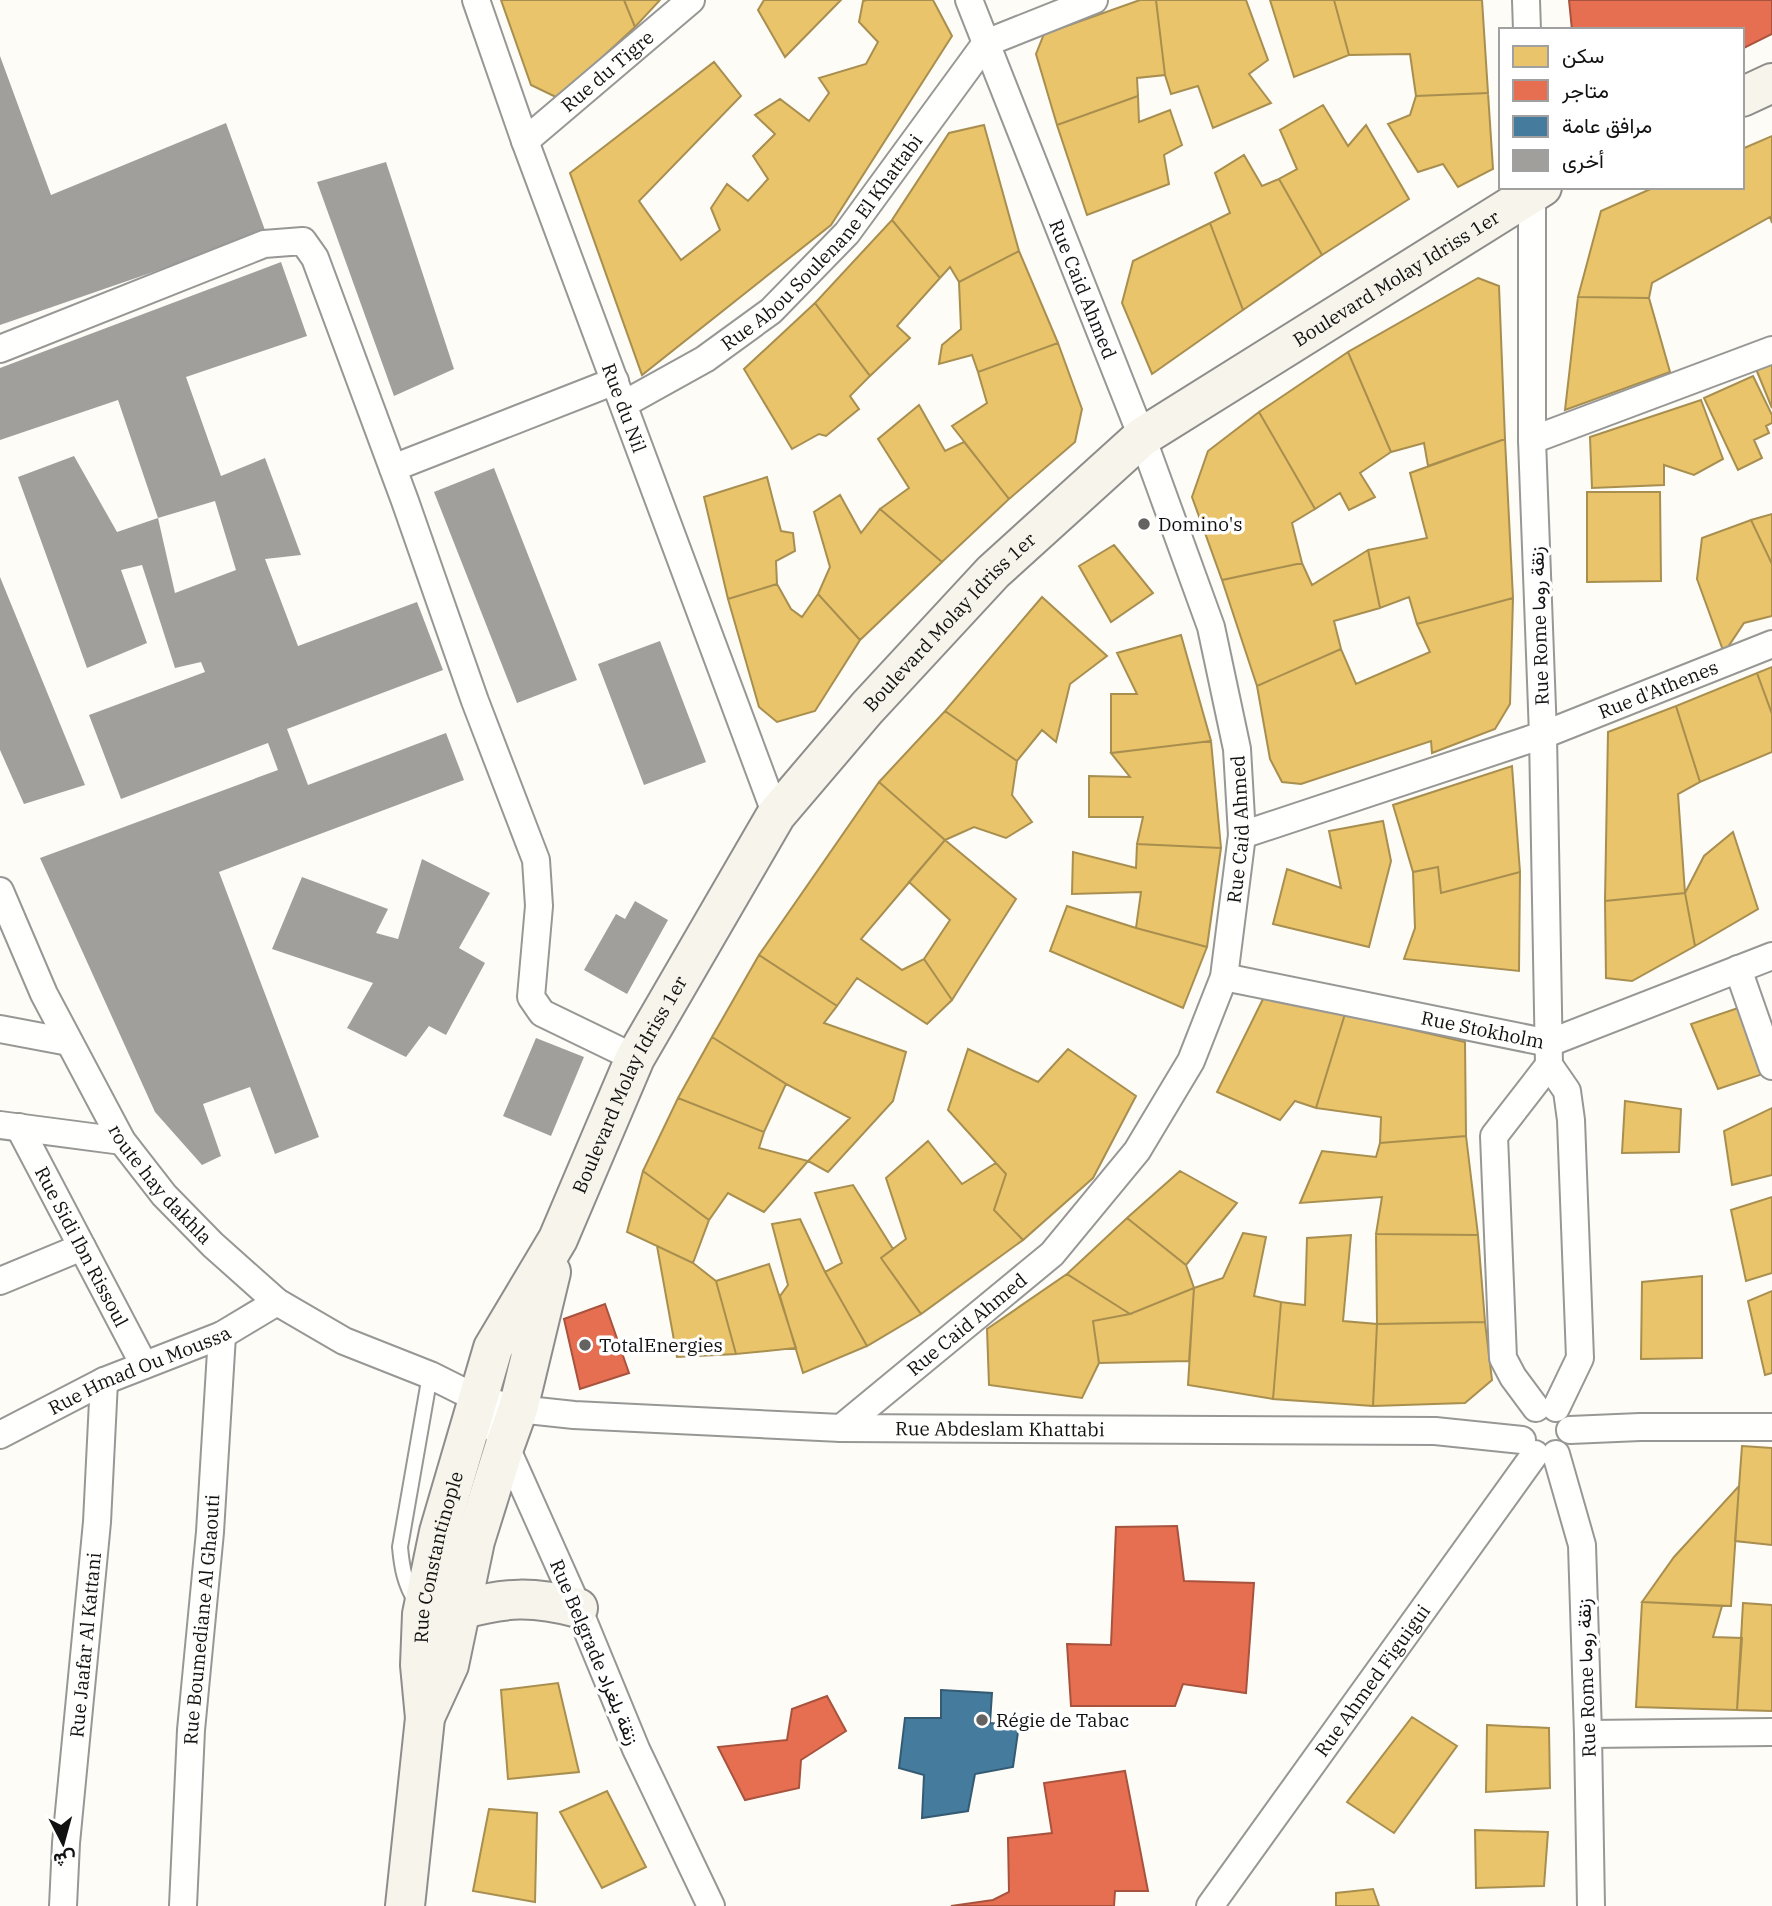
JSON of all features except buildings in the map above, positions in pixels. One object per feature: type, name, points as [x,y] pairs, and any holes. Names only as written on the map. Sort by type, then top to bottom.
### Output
[{"type":"street","name":"Rue du Nil","points":[[476,0],[776,815]]},
{"type":"street","name":"Rue du Tigre","points":[[526,141],[691,0]]},
{"type":"street","name":"Rue Caid Ahmed","points":[[841,1428],[1052,1254],[1137,1151],[1191,1062],[1224,977],[1242,835],[1237,749],[1211,627],[1142,437],[969,0]]},
{"type":"street","points":[[986,43],[1094,0]]},
{"type":"street","points":[[1525,0],[1527,28]]},
{"type":"street","name":"Rue Abou Soulenane El Khattabi","points":[[393,468],[620,392],[705,359],[771,311],[847,233],[986,43]]},
{"type":"street","points":[[1744,96],[1772,83]]},
{"type":"street","name":"Boulevard Molay Idriss 1er","points":[[478,1399],[493,1348],[558,1240],[635,1058],[776,815],[867,708],[993,572],[1142,437],[1536,189]]},
{"type":"street","name":"Rue Rome زنقة روما","points":[[1536,189],[1532,440],[1543,735],[1549,1054]]},
{"type":"street","points":[[0,349],[264,244],[303,242],[315,258],[475,701],[536,860],[539,906],[531,997],[542,1013],[635,1058]]},
{"type":"street","points":[[1532,440],[1772,350]]},
{"type":"street","name":"Rue d'Athenes","points":[[1242,835],[1543,735],[1772,644]]},
{"type":"street","name":"route hay dakhla","points":[[0,891],[8,929],[122,1141],[164,1195],[213,1245],[277,1302],[344,1341],[430,1375],[478,1399]]},
{"type":"street","name":"Rue Stokholm","points":[[1224,977],[1549,1054],[1772,956]]},
{"type":"street","points":[[1738,969],[1772,1066]]},
{"type":"street","points":[[0,1029],[69,1042]]},
{"type":"street","points":[[1549,1054],[1494,1136],[1503,1358],[1513,1377],[1546,1408],[1566,1418],[1570,1430],[1566,1446],[1538,1449],[1520,1430],[1522,1421],[1528,1413],[1546,1408],[1580,1358],[1571,1120],[1567,1091],[1549,1054]]},
{"type":"street","points":[[9,1126],[122,1141]]},
{"type":"street","name":"Rue Sidi Ibn Rissoul","points":[[9,1126],[82,1247],[144,1366]]},
{"type":"street","name":"Boulevard Molay Idriss 1er","points":[[518,1409],[558,1240]]},
{"type":"street","points":[[3,1274],[82,1247]]},
{"type":"street","name":"Rue Hmad Ou Moussa","points":[[0,1434],[104,1381],[222,1335],[277,1302]]},
{"type":"street","name":"Rue Boumediane Al Ghaouti","points":[[183,1906],[191,1730],[210,1532],[222,1335]]},
{"type":"street","name":"Rue Jaafar Al Kattani","points":[[63,1906],[66,1843],[97,1522],[104,1381]]},
{"type":"street","name":"Rue Abdeslam Khattabi","points":[[478,1399],[518,1409],[574,1415],[841,1428],[1435,1431],[1538,1449]]},
{"type":"street","name":"Rue Belgrade زنقة بلغراد","points":[[478,1399],[505,1445],[578,1608],[636,1749],[711,1906]]},
{"type":"street","name":"Rue Constantinople","points":[[405,1906],[425,1718],[420,1665],[422,1614],[439,1532],[478,1399]]},
{"type":"street","name":"Rue Constantinople","points":[[425,1718],[449,1665],[475,1541],[518,1409]]},
{"type":"street","points":[[1570,1430],[1772,1427]]},
{"type":"street","name":"Rue Rome زنقة روما","points":[[1538,1449],[1582,1545],[1591,1906]]},
{"type":"street","name":"Rue Ahmed Figuigui","points":[[1210,1906],[1538,1449]]},
{"type":"street","points":[[460,1610],[483,1604],[536,1598],[578,1608]]},
{"type":"street","points":[[1588,1734],[1772,1732]]},
{"type":"lane","points":[[422,1614],[407,1587],[400,1548],[430,1375]]},
{"type":"place","name":"Domino's","points":[[1144,524]]},
{"type":"place","name":"TotalEnergies","points":[[585,1345]]},
{"type":"place","name":"Régie de Tabac","points":[[982,1720]]}]
